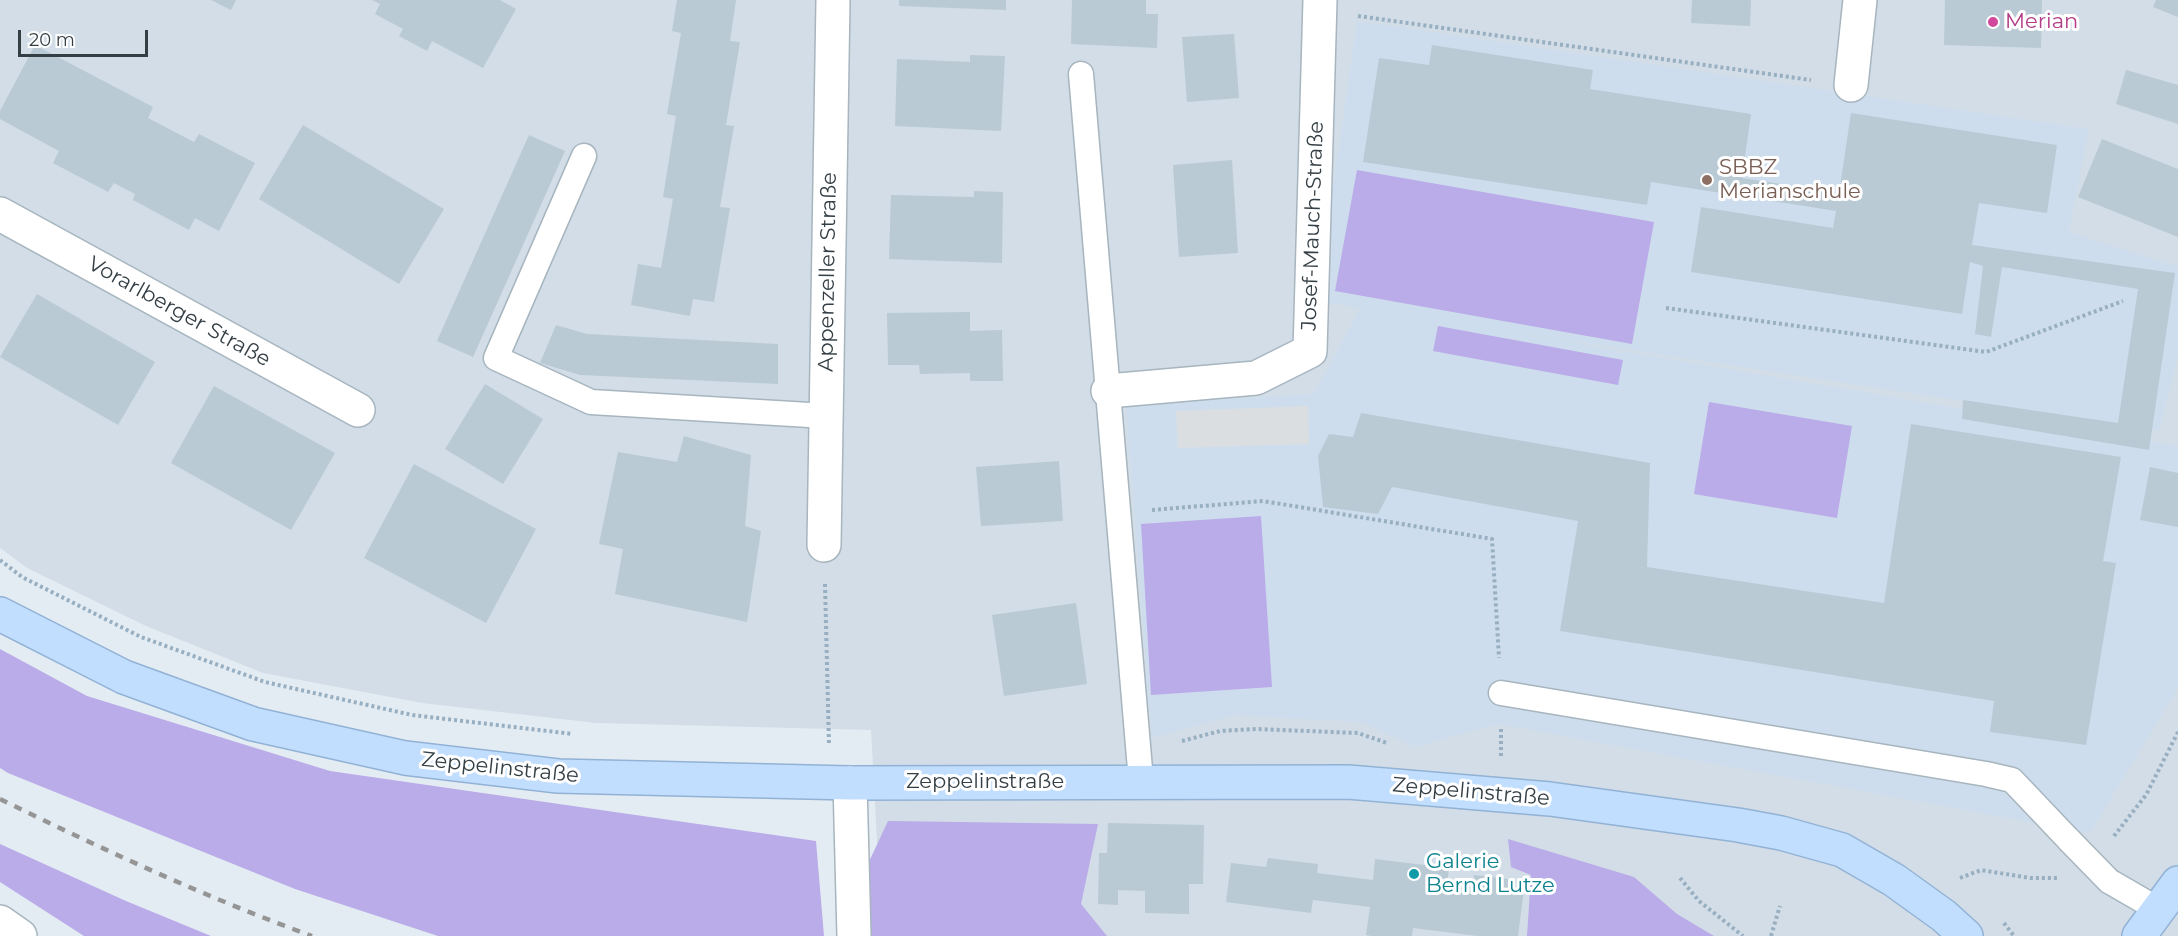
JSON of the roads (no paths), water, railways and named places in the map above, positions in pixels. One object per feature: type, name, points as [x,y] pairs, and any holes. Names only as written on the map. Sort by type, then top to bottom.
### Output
[{"type":"main road","name":"Zeppelinstraße","points":[[0,614],[124,677],[253,724],[405,758],[558,776],[850,783],[1348,782],[1550,799],[1698,818],[1781,833],[1842,850],[1894,880],[1944,916],[1966,936]]},
{"type":"main road","points":[[2139,936],[2178,882]]},
{"type":"street","name":"Appenzeller Straße","points":[[824,545],[833,0]]},
{"type":"street","points":[[1851,85],[1860,0]]},
{"type":"street","name":"Josef-Mauch-Straße","points":[[1108,391],[1256,378],[1310,351],[1320,5]]},
{"type":"street","name":"Vorarlberger Straße","points":[[0,214],[358,410]]},
{"type":"street","points":[[850,783],[854,936]]},
{"type":"lane","points":[[1081,74],[1141,781]]},
{"type":"lane","points":[[584,156],[496,358],[591,402],[826,416]]},
{"type":"lane","points":[[1501,693],[2012,780],[2109,881],[2159,910]]},
{"type":"railway","points":[[0,799],[154,872],[312,936]]},
{"type":"place","name":"Merian","points":[[1993,22]]},
{"type":"place","name":"SBBZ Merianschule","points":[[1707,180]]},
{"type":"place","name":"Galerie Bernd Lutze","points":[[1414,874]]}]
